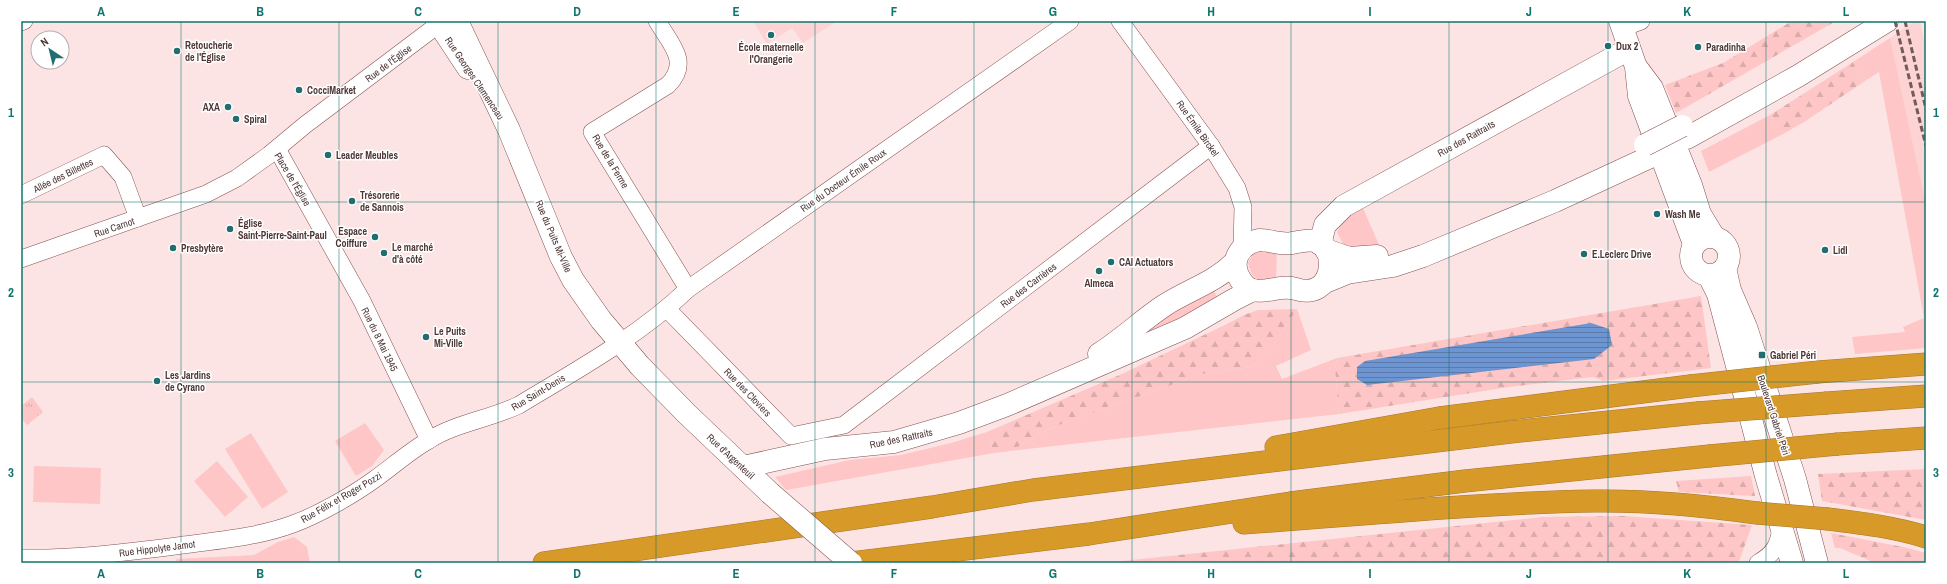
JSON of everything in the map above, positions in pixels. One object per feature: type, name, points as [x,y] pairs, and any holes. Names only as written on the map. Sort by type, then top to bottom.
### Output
[{"type":"highway","points":[[544,563],[932,507],[1439,418],[1690,386],[1818,372],[1926,364]]},
{"type":"highway","points":[[1033,490],[1511,432],[1697,413],[1926,396]]},
{"type":"highway","points":[[851,563],[1089,534],[1290,503],[1450,483],[1709,456],[1838,444],[1926,438]]},
{"type":"highway","points":[[1089,534],[1531,503],[1588,501],[1686,504],[1757,513],[1828,519],[1876,526],[1926,537]]},
{"type":"main road","points":[[1843,41],[1862,21]]},
{"type":"main road","points":[[1647,151],[1684,132],[1749,90],[1843,41],[1887,21]]},
{"type":"main road","name":"Rue Georges Clemenceau","points":[[443,22],[505,122]]},
{"type":"main road","points":[[1627,23],[1633,58],[1652,88],[1691,185],[1700,214],[1704,241]]},
{"type":"main road","name":"Rue des Rattraits","points":[[1323,247],[1325,225],[1344,206],[1633,58]]},
{"type":"main road","name":"Rue du Puits Mi-Ville","points":[[505,122],[568,272],[596,313],[619,342]]},
{"type":"main road","name":"Rue des Rattraits","points":[[1031,395],[1103,352],[1162,307],[1187,292],[1214,280],[1248,244],[1259,240],[1284,244],[1310,240],[1337,255],[1356,259],[1395,252],[1647,151]]},
{"type":"main road","name":"Rue des Rattraits","points":[[743,467],[824,449],[881,444],[908,439],[959,423],[1031,395],[1185,328],[1234,299],[1253,290],[1280,287],[1313,291],[1325,282],[1347,273],[1393,266],[1423,256],[1542,207],[1647,151]]},
{"type":"main road","points":[[1717,272],[1698,272],[1692,264],[1690,254],[1704,241],[1719,239],[1727,248],[1729,259],[1717,272],[1718,294],[1781,528],[1803,558]]},
{"type":"main road","points":[[1323,247],[1330,266],[1325,282]]},
{"type":"main road","points":[[1239,255],[1236,271],[1240,279],[1253,290]]},
{"type":"main road","name":"Boulevard Gabriel Péri","points":[[1717,272],[1730,290],[1746,327],[1795,479],[1803,558]]},
{"type":"main road","name":"Rue d'Argenteuil","points":[[619,342],[686,414],[770,493],[851,563]]},
{"type":"street","name":"Rue de la Ferme","points":[[657,21],[678,54],[679,66],[676,78],[668,85],[592,132],[688,289]]},
{"type":"street","name":"Rue du Docteur Émile Roux","points":[[619,342],[667,309],[688,289],[1070,21]]},
{"type":"street","name":"Rue Émile Birckel","points":[[1120,21],[1211,146],[1240,196],[1244,220],[1239,255]]},
{"type":"street","name":"Rue de l'Église","points":[[277,149],[311,120],[443,22]]},
{"type":"street","name":"Rue des Carrières","points":[[844,425],[1211,146]]},
{"type":"street","name":"Place de l'Église","points":[[206,194],[237,178],[277,149],[328,239]]},
{"type":"street","name":"Allée des Billettes","points":[[21,195],[104,155],[123,177],[138,218]]},
{"type":"street","name":"Rue Carnot","points":[[21,259],[206,194]]},
{"type":"street","name":"Rue du 8 Mai 1945","points":[[328,239],[362,301],[429,440]]},
{"type":"street","name":"Rue des Cloviers","points":[[667,309],[791,436],[844,425]]},
{"type":"street","name":"Rue Saint-Denis","points":[[429,440],[451,429],[503,412],[519,405],[619,342]]},
{"type":"street","name":"Rue Félix et Roger Pozzi","points":[[244,537],[293,524],[324,509],[373,480],[429,440]]},
{"type":"street","points":[[1763,560],[1776,550],[1781,528]]},
{"type":"street","name":"Rue Hippolyte Jamot","points":[[21,558],[56,559],[95,556],[244,537]]},
{"type":"street","points":[[1763,560],[1803,558]]},
{"type":"shaded area","name":"École maternelle l'Orangerie","points":[[753,21],[837,21],[803,43],[792,28],[767,44]]},
{"type":"shaded area","points":[[1915,21],[1920,21],[1926,48],[1926,204],[1890,38]]},
{"type":"green space","points":[[1792,21],[1836,21],[1676,113],[1665,85],[1723,63]]},
{"type":"green space","points":[[1890,38],[1926,204],[1926,348],[1855,354],[1852,337],[1905,332],[1903,327],[1924,318],[1879,72],[1862,83],[1853,62]]},
{"type":"green space","points":[[1853,62],[1862,83],[1804,122],[1783,134],[1770,115]]},
{"type":"green space","points":[[1770,115],[1783,134],[1709,172],[1701,151]]},
{"type":"green space","points":[[1363,208],[1380,247],[1352,252],[1343,244],[1337,232],[1345,218]]},
{"type":"green space","points":[[1263,248],[1277,254],[1276,279],[1261,280],[1254,277],[1252,274],[1248,263],[1254,252]]},
{"type":"green space","points":[[1211,286],[1220,302],[1108,357]]},
{"type":"green space","points":[[1701,296],[1711,368],[1603,381],[1593,377],[1509,387],[1339,414],[1335,369],[1337,358]]},
{"type":"green space","points":[[1297,309],[1311,350],[1276,366],[1282,379],[1337,358],[1335,369],[1339,414],[1010,451],[1053,427],[1202,374],[1251,367],[1269,352]]},
{"type":"green space","points":[[1297,309],[1269,352],[1251,367],[1202,374],[1053,427],[1010,451],[994,453],[987,432],[1124,373],[1244,315],[1258,310]]},
{"type":"green space","points":[[32,397],[43,412],[27,425],[21,418],[21,406]]},
{"type":"green space","points":[[365,423],[384,450],[372,466],[356,476],[335,441]]},
{"type":"green space","points":[[987,432],[994,453],[786,490],[775,477],[850,460],[901,455],[951,443]]},
{"type":"green space","points":[[251,433],[288,492],[262,509],[225,449]]},
{"type":"green space","points":[[217,461],[248,497],[225,517],[194,481]]},
{"type":"green space","points":[[34,466],[101,468],[100,504],[33,502]]},
{"type":"green space","points":[[1926,469],[1926,520],[1822,501],[1818,474]]},
{"type":"green space","points":[[1751,476],[1755,496],[1679,492],[1676,481]]},
{"type":"green space","points":[[1623,516],[1752,525],[1740,559],[1737,563],[1103,563],[1542,517]]},
{"type":"green space","points":[[1831,533],[1926,553],[1926,563],[1875,563],[1840,548],[1835,548]]},
{"type":"green space","points":[[294,537],[307,547],[310,563],[176,563],[176,559],[254,555],[278,542]]},
{"type":"water","points":[[1591,323],[1609,329],[1612,345],[1594,359],[1367,385],[1357,379],[1357,367],[1365,361]]},
{"type":"railway","points":[[1895,21],[1926,146]]},
{"type":"railway","points":[[1905,21],[1926,109]]},
{"type":"place","name":"École maternelle l'Orangerie","points":[[771,35]]},
{"type":"place","name":"Dux 2","points":[[1608,46]]},
{"type":"place","name":"Paradinha","points":[[1698,47]]},
{"type":"place","name":"Retoucherie de l'Église","points":[[177,51]]},
{"type":"place","name":"CocciMarket","points":[[299,90]]},
{"type":"place","name":"AXA","points":[[228,107]]},
{"type":"place","name":"Spiral","points":[[236,119]]},
{"type":"place","name":"Leader Meubles","points":[[328,155]]},
{"type":"place","name":"Trésorerie de Sannois","points":[[352,201]]},
{"type":"place","name":"Wash Me","points":[[1657,214]]},
{"type":"place","name":"Église Saint-Pierre-Saint-Paul","points":[[230,229]]},
{"type":"place","name":"Espace Coiffure","points":[[375,237]]},
{"type":"place","name":"Presbytère","points":[[173,248]]},
{"type":"place","name":"Lidl","points":[[1825,250]]},
{"type":"place","name":"Le marché d'à côté","points":[[384,253]]},
{"type":"place","name":"E.Leclerc Drive","points":[[1584,254]]},
{"type":"place","name":"CAI Actuators","points":[[1111,262]]},
{"type":"place","name":"Almeca","points":[[1099,271]]},
{"type":"place","name":"Le Puits Mi-Ville","points":[[426,337]]},
{"type":"place","name":"Gabriel Péri","points":[[1762,355]]},
{"type":"place","name":"Les Jardins de Cyrano","points":[[157,381]]}]
